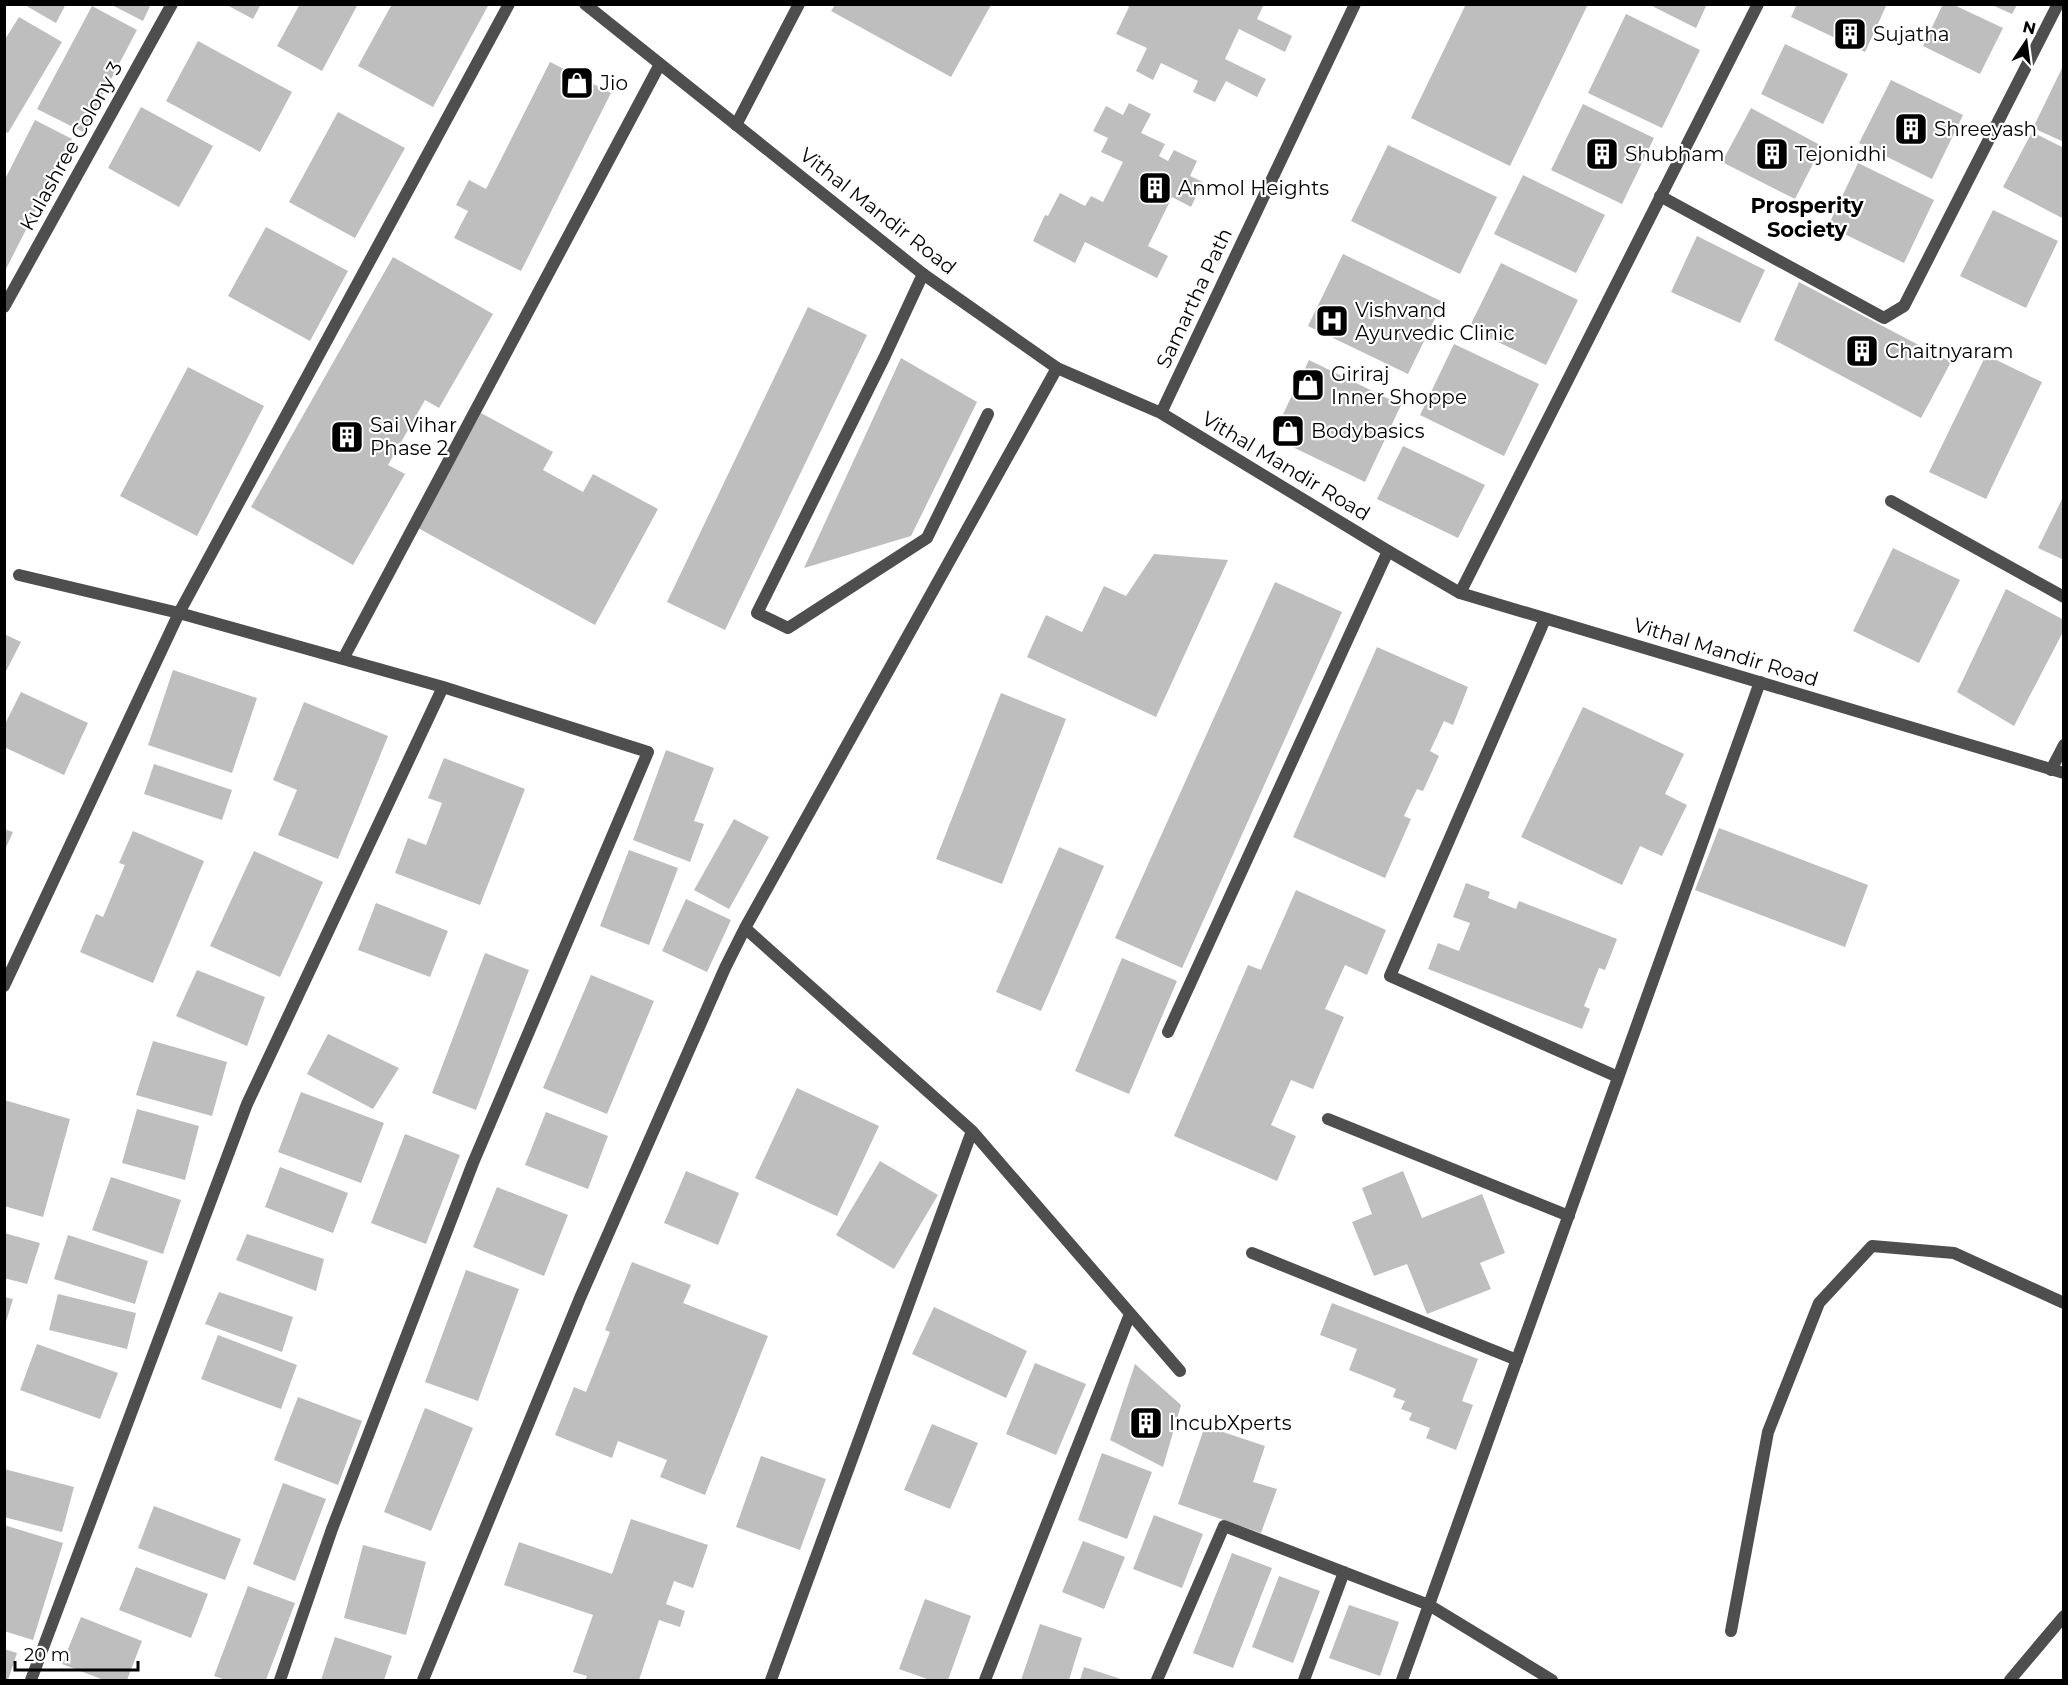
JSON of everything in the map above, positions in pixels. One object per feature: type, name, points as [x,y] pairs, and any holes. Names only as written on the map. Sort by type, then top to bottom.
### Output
[{"type":"street","name":"Kulashree Colony 3","points":[[4,307],[172,4]]},
{"type":"street","points":[[4,986],[179,614],[509,4]]},
{"type":"street","name":"Vithal Mandir Road","points":[[585,4],[924,274],[1057,368],[1161,412],[1460,593],[2064,773]]},
{"type":"street","points":[[736,125],[799,4]]},
{"type":"street","name":"Samartha Path","points":[[1161,412],[1355,4]]},
{"type":"street","points":[[1460,593],[1758,4]]},
{"type":"street","points":[[1660,196],[1884,318],[1904,306],[2058,4]]},
{"type":"street","points":[[343,659],[660,64]]},
{"type":"street","points":[[924,274],[757,613],[788,628],[927,538],[988,414]]},
{"type":"street","points":[[423,1680],[580,1298],[725,968],[745,928],[1057,368]]},
{"type":"street","points":[[1891,501],[2064,597]]},
{"type":"street","points":[[1168,1032],[1388,551]]},
{"type":"street","points":[[19,575],[179,614],[443,687],[648,752],[473,1163],[332,1528],[280,1680]]},
{"type":"street","points":[[1545,619],[1390,976],[1618,1077]]},
{"type":"street","points":[[1402,1680],[1760,682]]},
{"type":"street","points":[[31,1680],[247,1104],[443,687]]},
{"type":"street","points":[[2051,770],[2064,745]]},
{"type":"street","points":[[745,928],[972,1131],[1180,1371]]},
{"type":"street","points":[[1328,1119],[1569,1216]]},
{"type":"street","points":[[771,1680],[972,1131]]},
{"type":"street","points":[[1731,1631],[1768,1432],[1819,1303],[1872,1246],[1953,1253],[2064,1303]]},
{"type":"street","points":[[1252,1253],[1517,1360]]},
{"type":"street","points":[[985,1680],[1130,1314]]},
{"type":"street","points":[[1157,1680],[1224,1526],[1429,1605],[1552,1680]]},
{"type":"street","points":[[1304,1680],[1344,1572]]},
{"type":"street","points":[[2010,1680],[2064,1616]]},
{"type":"building","points":[[23,4],[66,4],[56,23]]},
{"type":"building","points":[[110,4],[151,4],[143,21]]},
{"type":"building","points":[[225,4],[261,4],[253,19]]},
{"type":"building","points":[[300,4],[358,4],[322,71],[277,46]]},
{"type":"building","points":[[392,4],[489,4],[433,107],[358,66]]},
{"type":"building","points":[[1125,4],[1264,4],[1257,19],[1292,36],[1285,52],[1239,29],[1225,59],[1266,79],[1257,97],[1226,81],[1215,102],[1193,92],[1198,81],[1161,63],[1153,80],[1136,71],[1147,48],[1116,34],[1129,7]]},
{"type":"building","points":[[1466,4],[1588,4],[1510,166],[1411,118]]},
{"type":"building","points":[[1648,4],[1707,4],[1696,28]]},
{"type":"building","name":"Sujatha","points":[[1797,4],[1887,4],[1865,52],[1791,17]]},
{"type":"building","points":[[1943,4],[1952,4],[2003,28],[1980,74],[1923,46]]},
{"type":"building","points":[[835,5],[991,5],[951,77],[831,11]]},
{"type":"building","points":[[1992,5],[2017,5],[2012,14]]},
{"type":"building","points":[[92,6],[137,30],[83,132],[37,109]]},
{"type":"building","points":[[1626,14],[1700,50],[1662,128],[1588,93]]},
{"type":"building","points":[[19,17],[62,42],[8,133],[4,131],[4,41]]},
{"type":"building","points":[[198,41],[292,92],[260,152],[166,101]]},
{"type":"building","points":[[1785,44],[1848,74],[1823,124],[1761,94]]},
{"type":"building","points":[[550,62],[611,93],[521,271],[454,238],[468,211],[456,205],[469,180],[486,189]]},
{"type":"building","points":[[2064,64],[2064,142],[2033,128]]},
{"type":"building","name":"Shreeyash","points":[[1891,80],[1963,115],[1932,179],[1859,143]]},
{"type":"building","name":"Anmol Heights","points":[[1129,103],[1151,114],[1141,133],[1165,144],[1159,156],[1168,161],[1174,150],[1197,161],[1190,176],[1203,182],[1191,207],[1172,197],[1148,246],[1168,256],[1157,278],[1085,242],[1075,263],[1033,241],[1045,215],[1048,216],[1060,193],[1085,206],[1091,196],[1103,202],[1123,162],[1101,152],[1108,138],[1093,131],[1106,106],[1123,115]]},
{"type":"building","name":"Shubham","points":[[1583,104],[1654,138],[1622,204],[1551,170]]},
{"type":"building","points":[[141,107],[213,146],[179,207],[108,168]]},
{"type":"building","name":"Tejonidhi","points":[[1751,108],[1822,146],[1795,199],[1722,162]]},
{"type":"building","points":[[338,112],[405,148],[355,238],[289,202]]},
{"type":"building","points":[[35,120],[72,139],[6,269],[4,268],[4,181]]},
{"type":"building","points":[[2032,132],[2064,148],[2064,219],[2003,187]]},
{"type":"building","points":[[1388,145],[1497,197],[1460,274],[1351,221]]},
{"type":"building","points":[[1858,163],[1934,200],[1904,263],[1828,226]]},
{"type":"building","points":[[1523,175],[1605,215],[1576,273],[1494,234]]},
{"type":"building","points":[[1993,210],[2058,241],[2026,308],[1960,276]]},
{"type":"building","points":[[266,227],[348,271],[310,341],[228,296]]},
{"type":"building","points":[[1697,236],[1765,270],[1740,323],[1671,292]]},
{"type":"building","points":[[1343,254],[1443,302],[1408,374],[1308,326]]},
{"type":"building","name":"Sai Vihar Phase 2","points":[[393,257],[493,314],[439,408],[425,400],[388,465],[405,474],[353,565],[251,507]]},
{"type":"building","points":[[1501,263],[1578,300],[1546,365],[1469,328]]},
{"type":"building","name":"Chaitnyaram","points":[[1799,282],[1951,362],[1921,418],[1774,340]]},
{"type":"building","points":[[808,307],[867,335],[725,630],[667,602]]},
{"type":"building","points":[[1454,344],[1539,384],[1504,456],[1420,415]]},
{"type":"building","points":[[1986,355],[2042,382],[1986,499],[1929,472]]},
{"type":"building","points":[[901,358],[977,402],[911,536],[804,568]]},
{"type":"building","points":[[1309,360],[1401,405],[1365,482],[1272,437]]},
{"type":"building","points":[[188,367],[264,406],[197,536],[120,496]]},
{"type":"building","points":[[481,413],[553,452],[543,470],[583,492],[593,474],[658,509],[595,625],[418,528]]},
{"type":"building","points":[[1403,446],[1485,485],[1458,538],[1377,499]]},
{"type":"building","points":[[2064,495],[2064,560],[2038,548]]},
{"type":"building","points":[[1893,548],[1960,580],[1919,663],[1853,631]]},
{"type":"building","points":[[1154,554],[1228,560],[1156,717],[1027,657],[1046,615],[1082,632],[1104,586],[1126,596]]},
{"type":"building","points":[[1275,582],[1342,612],[1182,968],[1115,938]]},
{"type":"building","points":[[2006,589],[2064,620],[2064,630],[2014,726],[1957,692]]},
{"type":"building","points":[[4,634],[21,642],[4,675]]},
{"type":"building","points":[[1377,647],[1468,687],[1453,725],[1444,721],[1430,751],[1439,756],[1423,791],[1417,789],[1404,816],[1411,819],[1385,878],[1293,837]]},
{"type":"building","points":[[173,670],[257,698],[232,773],[148,745]]},
{"type":"building","points":[[21,692],[88,723],[64,775],[4,747],[4,726]]},
{"type":"building","points":[[1001,693],[1066,719],[1002,884],[936,859]]},
{"type":"building","points":[[304,702],[388,736],[338,859],[278,835],[297,790],[273,780]]},
{"type":"building","points":[[1583,707],[1684,754],[1665,794],[1687,805],[1662,856],[1640,846],[1622,885],[1521,837]]},
{"type":"building","points":[[666,750],[714,768],[694,821],[704,824],[690,862],[633,840]]},
{"type":"building","points":[[444,758],[525,789],[480,905],[395,873],[408,838],[426,845],[442,803],[428,798]]},
{"type":"building","points":[[154,764],[232,790],[222,820],[144,794]]},
{"type":"building","points":[[734,819],[769,837],[729,909],[694,890]]},
{"type":"building","points":[[1719,828],[1868,885],[1845,947],[1695,890]]},
{"type":"building","points":[[4,829],[13,832],[4,852]]},
{"type":"building","points":[[133,831],[204,861],[153,983],[80,952],[96,914],[103,917],[125,865],[119,863]]},
{"type":"building","points":[[1059,847],[1104,866],[1041,1011],[996,992]]},
{"type":"building","points":[[629,850],[678,868],[649,945],[600,926]]},
{"type":"building","points":[[254,851],[323,882],[280,977],[210,946]]},
{"type":"building","points":[[1466,883],[1490,892],[1488,898],[1516,909],[1519,901],[1617,939],[1605,970],[1599,968],[1584,1006],[1590,1009],[1582,1029],[1428,969],[1438,943],[1459,951],[1470,923],[1453,917]]},
{"type":"building","points":[[1296,890],[1386,930],[1367,975],[1345,965],[1325,1009],[1344,1017],[1313,1089],[1291,1080],[1271,1125],[1296,1136],[1277,1181],[1174,1136],[1248,965],[1261,970]]},
{"type":"building","points":[[686,899],[731,920],[707,972],[662,951]]},
{"type":"building","points":[[376,903],[448,931],[430,977],[358,950]]},
{"type":"building","points":[[485,953],[529,970],[476,1110],[432,1093]]},
{"type":"building","points":[[1122,958],[1177,981],[1129,1094],[1075,1071]]},
{"type":"building","points":[[197,970],[265,997],[247,1046],[176,1016]]},
{"type":"building","points":[[591,975],[654,1001],[607,1114],[543,1088]]},
{"type":"building","points":[[328,1034],[399,1068],[373,1109],[307,1074]]},
{"type":"building","points":[[153,1041],[227,1062],[212,1116],[136,1095]]},
{"type":"building","points":[[797,1088],[879,1126],[837,1216],[755,1178]]},
{"type":"building","points":[[301,1092],[384,1123],[361,1183],[278,1152]]},
{"type":"building","points":[[4,1100],[70,1119],[43,1217],[4,1206]]},
{"type":"building","points":[[137,1109],[199,1126],[185,1180],[122,1163]]},
{"type":"building","points":[[546,1112],[608,1136],[588,1189],[525,1165]]},
{"type":"building","points":[[405,1134],[460,1155],[426,1244],[371,1223]]},
{"type":"building","points":[[880,1161],[938,1195],[894,1269],[836,1235]]},
{"type":"building","points":[[280,1167],[348,1193],[333,1233],[265,1207]]},
{"type":"building","points":[[686,1171],[739,1193],[718,1245],[664,1223]]},
{"type":"building","points":[[1403,1171],[1422,1218],[1482,1194],[1505,1253],[1480,1263],[1491,1289],[1427,1314],[1407,1264],[1374,1276],[1352,1222],[1372,1214],[1362,1188]]},
{"type":"building","points":[[111,1177],[181,1200],[163,1254],[92,1230]]},
{"type":"building","points":[[497,1187],[568,1215],[544,1276],[473,1247]]},
{"type":"building","points":[[4,1233],[40,1243],[27,1284],[4,1278]]},
{"type":"building","points":[[247,1234],[324,1259],[316,1291],[236,1260]]},
{"type":"building","points":[[68,1235],[148,1261],[135,1304],[54,1279]]},
{"type":"building","points":[[632,1262],[691,1285],[683,1303],[768,1336],[705,1495],[660,1477],[667,1460],[618,1441],[612,1458],[555,1435],[574,1387],[586,1392],[610,1332],[605,1330]]},
{"type":"building","points":[[466,1270],[519,1289],[478,1401],[425,1382]]},
{"type":"building","points":[[219,1292],[293,1317],[282,1352],[205,1324]]},
{"type":"building","points":[[58,1294],[136,1313],[127,1349],[49,1330]]},
{"type":"building","points":[[4,1297],[13,1299],[5,1325],[4,1325]]},
{"type":"building","points":[[1332,1303],[1478,1359],[1462,1401],[1473,1405],[1456,1450],[1426,1438],[1430,1428],[1409,1420],[1412,1413],[1401,1409],[1405,1401],[1393,1397],[1396,1389],[1349,1370],[1357,1349],[1320,1335]]},
{"type":"building","points":[[934,1307],[1027,1351],[1006,1398],[912,1354]]},
{"type":"building","points":[[218,1335],[297,1365],[281,1409],[201,1379]]},
{"type":"building","points":[[37,1344],[118,1373],[100,1419],[20,1390]]},
{"type":"building","points":[[1035,1363],[1086,1384],[1056,1455],[1006,1434]]},
{"type":"building","name":"IncubXperts","points":[[1135,1364],[1181,1405],[1163,1467],[1110,1440]]},
{"type":"building","points":[[298,1397],[362,1421],[338,1485],[274,1460]]},
{"type":"building","points":[[425,1408],[473,1428],[431,1531],[384,1512]]},
{"type":"building","points":[[932,1424],[978,1443],[950,1509],[904,1490]]},
{"type":"building","points":[[1205,1426],[1265,1446],[1253,1482],[1277,1489],[1261,1533],[1178,1504]]},
{"type":"building","points":[[1102,1453],[1152,1472],[1127,1539],[1078,1520]]},
{"type":"building","points":[[761,1456],[826,1479],[800,1550],[736,1527]]},
{"type":"building","points":[[4,1469],[74,1487],[62,1532],[4,1517]]},
{"type":"building","points":[[283,1483],[326,1499],[295,1581],[253,1564]]},
{"type":"building","points":[[154,1506],[241,1539],[225,1580],[138,1548]]},
{"type":"building","points":[[1154,1515],[1203,1534],[1182,1588],[1133,1569]]},
{"type":"building","points":[[631,1519],[708,1545],[693,1588],[674,1581],[666,1604],[685,1611],[680,1627],[659,1620],[639,1680],[585,1680],[587,1676],[573,1672],[593,1615],[504,1585],[519,1542],[612,1574]]},
{"type":"building","points":[[4,1525],[63,1543],[33,1640],[4,1631]]},
{"type":"building","points":[[1083,1541],[1125,1557],[1104,1609],[1062,1592]]},
{"type":"building","points":[[363,1545],[426,1562],[406,1635],[344,1618]]},
{"type":"building","points":[[1232,1553],[1272,1568],[1233,1668],[1193,1653]]},
{"type":"building","points":[[136,1567],[208,1594],[191,1638],[119,1610]]},
{"type":"building","points":[[1279,1576],[1320,1591],[1293,1663],[1252,1647]]},
{"type":"building","points":[[248,1586],[295,1603],[266,1680],[226,1680],[214,1676]]},
{"type":"building","points":[[925,1599],[971,1616],[948,1680],[930,1680],[899,1669]]},
{"type":"building","points":[[1349,1605],[1399,1622],[1380,1676],[1329,1658]]},
{"type":"building","points":[[81,1617],[142,1641],[127,1680],[104,1680],[62,1664]]},
{"type":"building","points":[[1040,1624],[1082,1638],[1069,1680],[1021,1680]]},
{"type":"building","points":[[335,1637],[392,1656],[384,1680],[321,1680]]},
{"type":"building","points":[[4,1649],[17,1653],[8,1680],[4,1680]]},
{"type":"building","points":[[1084,1667],[1124,1680],[1080,1680]]},
{"type":"place","name":"Sujatha","points":[[1850,34]]},
{"type":"place","name":"Jio","points":[[577,83]]},
{"type":"place","name":"Shreeyash","points":[[1911,129]]},
{"type":"place","name":"Shubham","points":[[1602,154]]},
{"type":"place","name":"Tejonidhi","points":[[1772,154]]},
{"type":"place","name":"Anmol Heights","points":[[1155,188]]},
{"type":"place","name":"Vishvand Ayurvedic Clinic","points":[[1332,321]]},
{"type":"place","name":"Chaitnyaram","points":[[1862,351]]},
{"type":"place","name":"Giriraj Inner Shoppe","points":[[1308,385]]},
{"type":"place","name":"Bodybasics","points":[[1288,431]]},
{"type":"place","name":"Sai Vihar Phase 2","points":[[347,437]]},
{"type":"place","name":"IncubXperts","points":[[1146,1423]]},
{"type":"district","name":"Prosperity Society","points":[[1807,217]]}]
